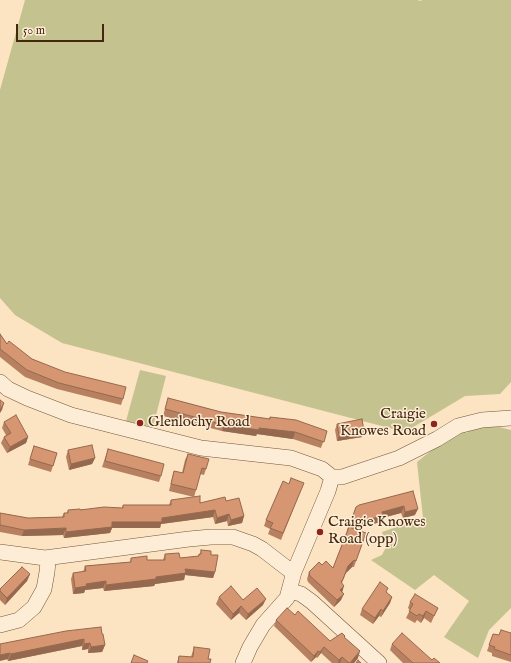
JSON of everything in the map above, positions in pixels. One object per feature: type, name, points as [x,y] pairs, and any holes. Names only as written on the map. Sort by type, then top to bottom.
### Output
[{"type":"street","points":[[0,382],[27,398],[71,415],[201,448],[291,458],[322,469],[332,477],[342,477],[399,458],[458,426],[482,420],[511,418]]},
{"type":"street","points":[[243,663],[260,629],[287,598],[294,572],[328,491],[332,477]]},
{"type":"street","points":[[0,552],[45,558],[189,539],[232,537],[253,544],[262,549],[294,572]]},
{"type":"street","points":[[0,625],[19,620],[34,606],[44,589],[48,562],[45,558]]},
{"type":"street","points":[[290,591],[301,594],[312,602],[380,663]]},
{"type":"shaded area","points":[[25,0],[511,0],[511,382],[500,394],[465,396],[405,432],[62,343],[15,315],[0,298],[0,90]]},
{"type":"shaded area","points":[[140,370],[166,376],[153,427],[126,421]]},
{"type":"shaded area","points":[[495,426],[511,430],[511,608],[489,630],[478,658],[444,637],[469,601],[434,575],[415,590],[371,560],[382,555],[386,547],[382,532],[423,518],[417,462],[436,447],[458,434],[465,432],[467,433],[468,431],[484,427]]},
{"type":"building","points":[[0,334],[7,344],[9,341],[32,359],[65,372],[126,387],[123,399],[59,383],[27,370],[0,349]]},
{"type":"building","points":[[168,398],[221,412],[270,419],[270,417],[296,420],[327,431],[324,442],[295,432],[259,428],[259,430],[224,425],[165,409]]},
{"type":"building","points":[[0,400],[4,403],[0,410]]},
{"type":"building","points":[[16,415],[28,437],[10,447],[4,437],[11,433],[4,422]]},
{"type":"building","points":[[362,419],[364,431],[339,435],[337,424]]},
{"type":"building","points":[[92,445],[95,458],[71,464],[68,450]]},
{"type":"building","points":[[34,446],[57,453],[53,466],[30,459]]},
{"type":"building","points":[[108,449],[164,464],[161,476],[105,461]]},
{"type":"building","points":[[188,454],[209,459],[206,469],[202,468],[196,490],[171,484],[174,471],[183,473]]},
{"type":"building","points":[[291,478],[304,483],[283,533],[270,528],[273,523],[266,520],[283,481],[289,484]]},
{"type":"building","points":[[413,491],[418,509],[405,512],[404,506],[382,512],[383,516],[350,524],[356,507],[359,505]]},
{"type":"building","points":[[200,496],[200,503],[225,497],[226,501],[239,498],[244,516],[231,520],[229,514],[217,518],[215,510],[162,518],[162,522],[112,522],[112,527],[66,532],[66,528],[24,530],[0,525],[0,513],[28,518],[64,517],[64,513],[68,513],[68,510],[104,507],[123,508],[123,505],[171,505],[171,500]]},
{"type":"building","points":[[349,527],[366,533],[356,561],[354,560],[348,566],[341,582],[344,586],[340,590],[344,594],[337,600],[310,576],[309,572],[319,562],[322,565],[326,561],[333,568]]},
{"type":"building","points":[[201,550],[211,551],[211,555],[218,555],[215,572],[185,569],[186,573],[156,577],[156,579],[106,585],[106,581],[86,584],[87,586],[75,588],[73,573],[86,571],[85,566],[131,562],[131,558],[147,556],[147,560],[165,560],[165,554],[179,553],[180,558],[199,556],[199,554],[201,554]]},
{"type":"building","points":[[22,567],[30,574],[7,598],[0,591],[0,589]]},
{"type":"building","points":[[380,582],[388,588],[386,592],[392,597],[383,611],[381,609],[375,618],[362,609]]},
{"type":"building","points":[[231,586],[243,600],[257,588],[266,599],[248,614],[241,606],[233,614],[219,597]]},
{"type":"building","points":[[415,594],[438,608],[434,616],[426,611],[423,616],[419,614],[417,616],[409,611],[413,604],[410,602]]},
{"type":"building","points":[[287,608],[295,615],[298,611],[330,641],[342,633],[345,636],[344,637],[360,651],[350,663],[342,657],[339,660],[324,647],[314,656],[276,620]]},
{"type":"building","points":[[101,627],[105,645],[91,647],[90,643],[84,644],[84,639],[0,655],[0,644],[66,631]]},
{"type":"building","points":[[501,630],[511,633],[511,655],[494,649],[495,647],[489,645],[493,634],[499,635]]},
{"type":"building","points":[[402,633],[432,660],[434,658],[440,663],[413,663],[392,644]]},
{"type":"building","points":[[194,647],[210,649],[208,659],[211,659],[210,663],[178,663],[179,656],[193,657]]},
{"type":"building","points":[[134,655],[148,661],[147,663],[131,663]]},
{"type":"place","name":"Glenlochy Road","points":[[140,423]]},
{"type":"place","name":"Craigie Knowes Road","points":[[434,424]]},
{"type":"place","name":"Craigie Knowes Road (opp)","points":[[320,532]]}]
